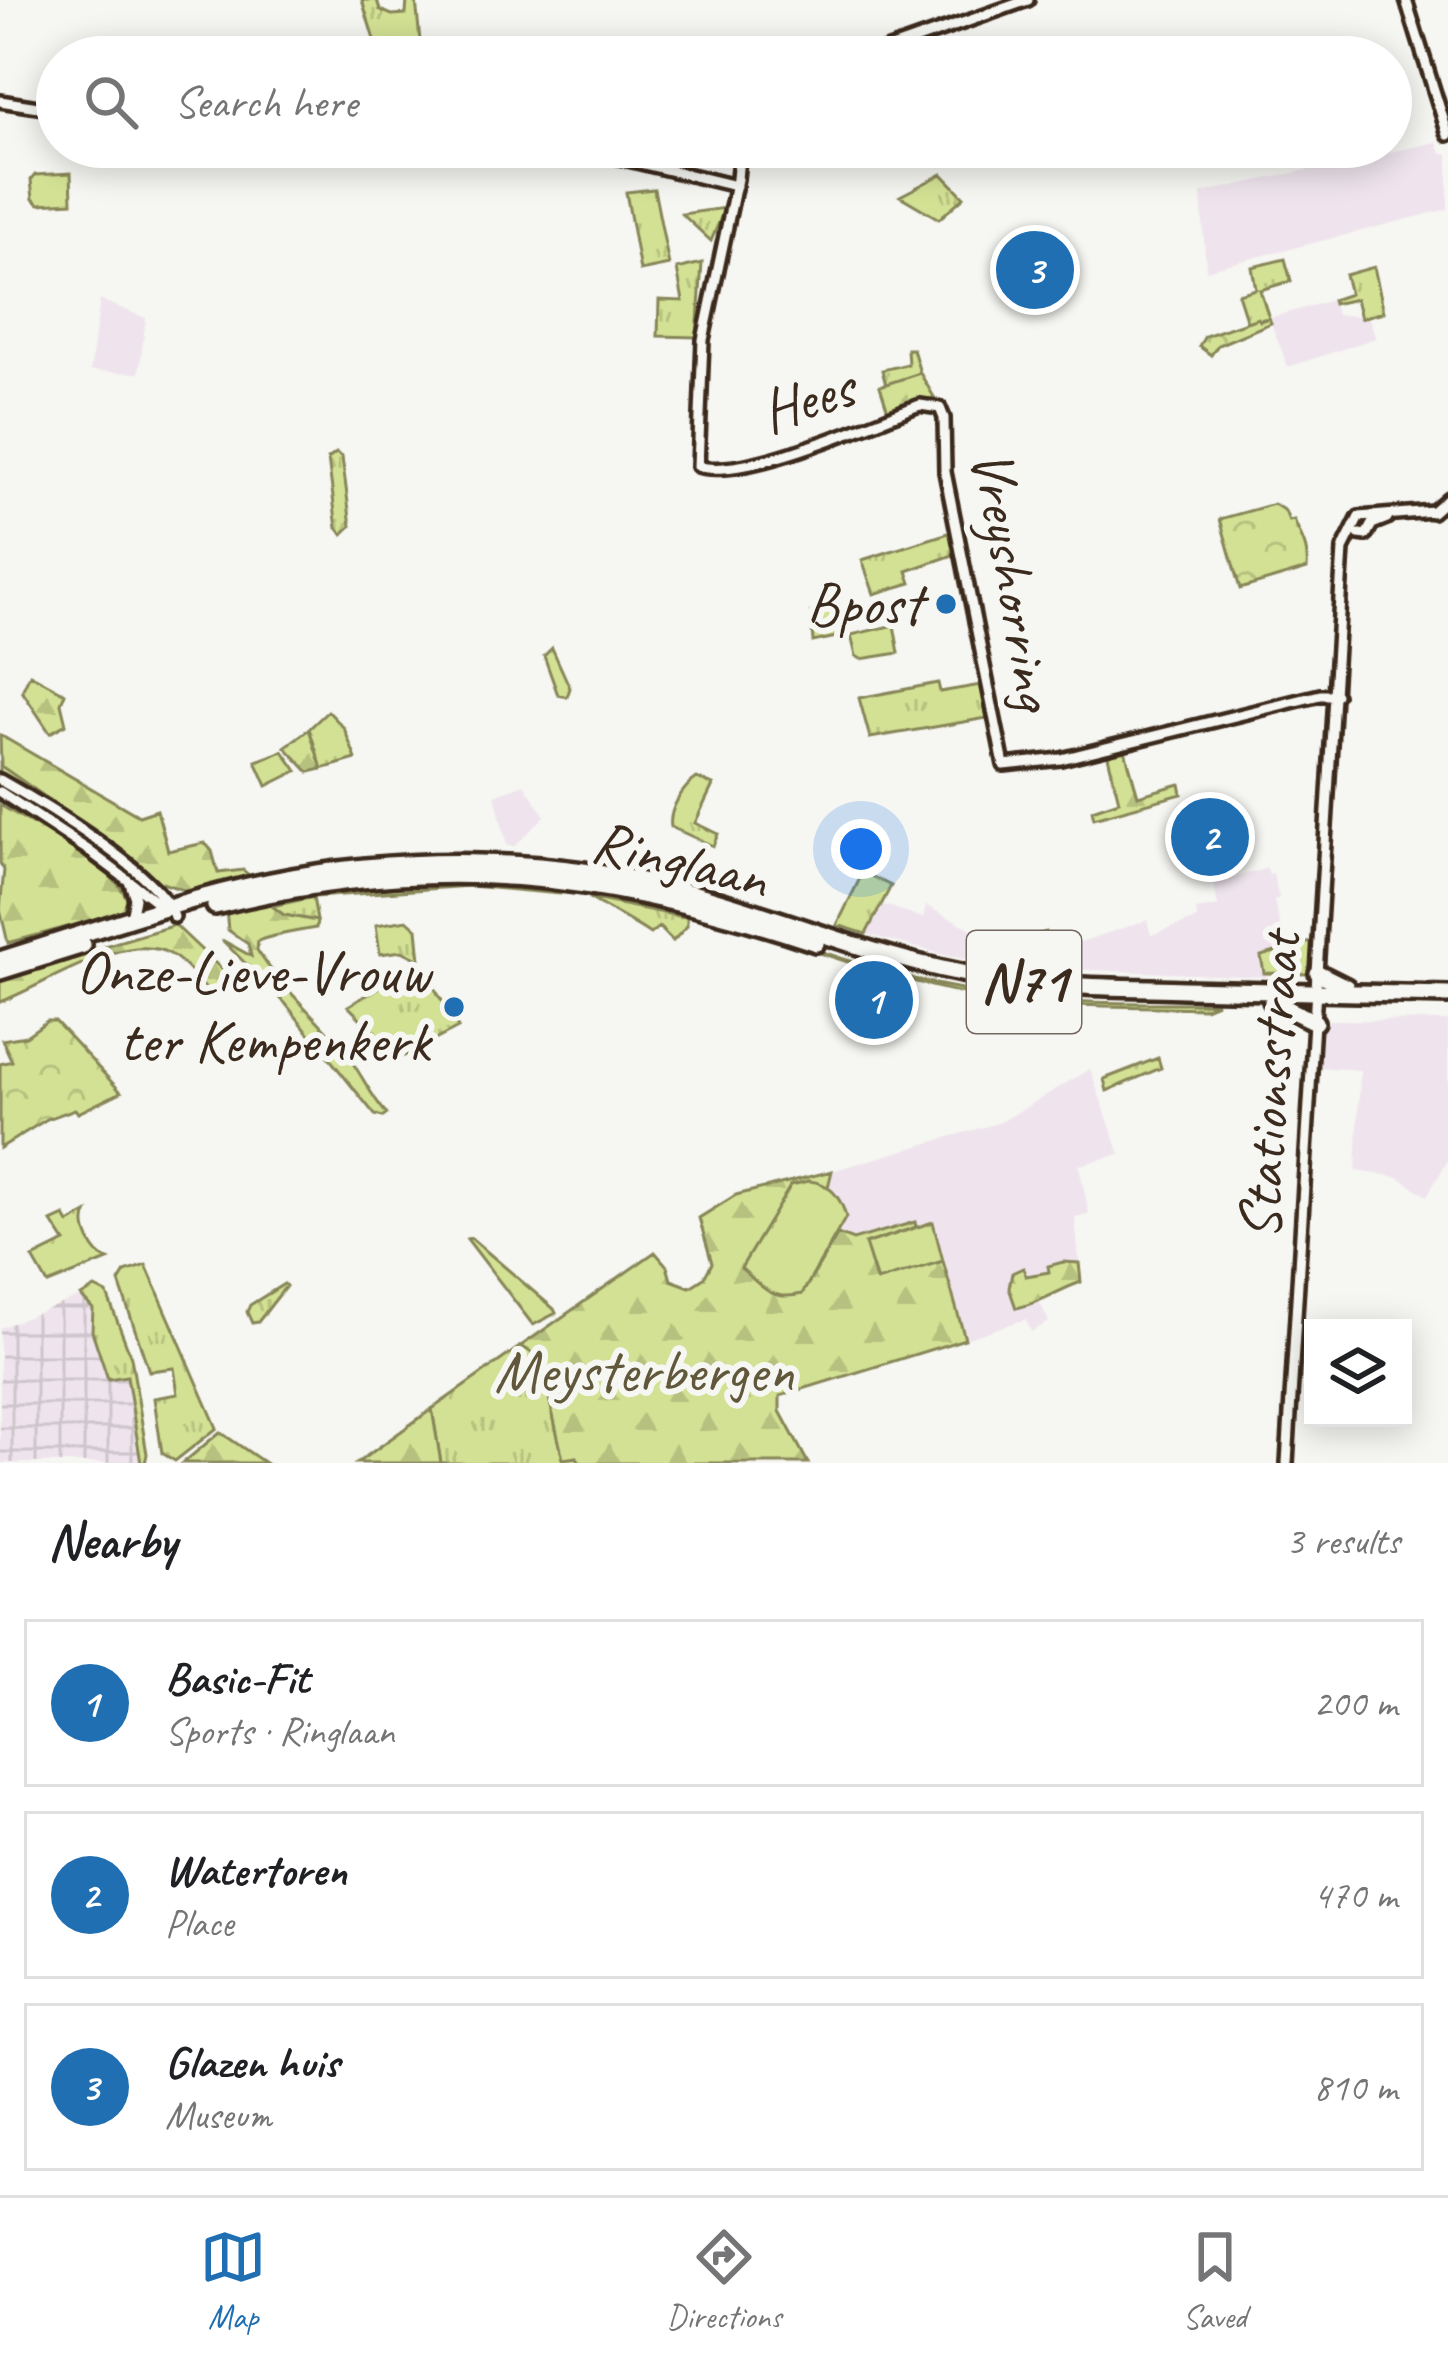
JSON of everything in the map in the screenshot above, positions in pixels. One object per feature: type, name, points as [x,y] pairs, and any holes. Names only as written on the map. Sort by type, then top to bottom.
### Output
[{"type":"highway","name":"Ringlaan","points":[[168,907],[327,872],[431,863],[522,865],[670,887],[884,954],[985,977],[1448,1005]]},
{"type":"highway","name":"Ringlaan","points":[[168,907],[352,880],[457,874],[542,878],[689,903],[883,965],[980,986],[1051,995],[1272,1001],[1352,993],[1448,995]]},
{"type":"highway","name":"N71","points":[[0,959],[168,907]]},
{"type":"highway","name":"N71","points":[[0,970],[168,907]]},
{"type":"highway","points":[[1318,974],[1352,993]]},
{"type":"highway","points":[[1272,1001],[1315,1022]]},
{"type":"main road","points":[[926,36],[1028,0]]},
{"type":"main road","points":[[1406,0],[1448,135]]},
{"type":"main road","points":[[0,101],[36,107]]},
{"type":"main road","points":[[661,168],[736,186],[738,168]]},
{"type":"main road","name":"Hees","points":[[736,186],[703,340],[698,466],[716,469],[785,454],[920,405],[940,408]]},
{"type":"main road","name":"Vreyshorring","points":[[940,408],[945,472],[1004,765],[1061,759],[1320,694],[1336,695]]},
{"type":"main road","name":"Stationsstraat","points":[[1287,1463],[1345,542],[1356,532],[1357,518],[1369,521],[1436,509],[1448,498]]},
{"type":"main road","points":[[0,780],[107,850],[168,907]]},
{"type":"main road","points":[[0,792],[168,907]]},
{"type":"main road","points":[[127,878],[135,894],[130,920]]},
{"type":"shaded area","points":[[1437,142],[1441,153],[1448,154],[1448,209],[1206,270],[1201,193],[1317,168],[1412,168],[1412,147]]},
{"type":"shaded area","points":[[100,300],[146,318],[139,373],[90,371]]},
{"type":"shaded area","points":[[1332,300],[1336,315],[1368,316],[1376,338],[1288,367],[1269,318]]},
{"type":"shaded area","points":[[524,784],[545,816],[515,846],[507,846],[495,795]]},
{"type":"shaded area","points":[[1267,868],[1279,898],[1274,901],[1286,949],[1261,956],[1267,977],[1070,969],[1062,948],[1147,920],[1151,935],[1197,919],[1196,910],[1218,906],[1214,884]]},
{"type":"shaded area","points":[[882,904],[923,918],[926,906],[1018,952],[1021,968],[948,956],[866,934]]},
{"type":"shaded area","points":[[1330,1020],[1448,1021],[1448,1160],[1427,1196],[1398,1177],[1356,1171],[1360,1070],[1317,1067],[1322,1026]]},
{"type":"shaded area","points":[[1090,1069],[1120,1154],[1079,1165],[1089,1214],[1075,1217],[1081,1282],[1039,1301],[1049,1322],[1031,1332],[1026,1319],[965,1339],[933,1223],[916,1227],[914,1222],[852,1240],[838,1234],[846,1217],[843,1205],[828,1187],[832,1171],[1001,1122]]},
{"type":"shaded area","points":[[81,1296],[93,1309],[92,1331],[127,1375],[141,1463],[0,1463],[0,1328]]},
{"type":"green space","points":[[362,0],[377,0],[380,10],[392,15],[406,14],[407,0],[416,0],[420,36],[373,36]]},
{"type":"green space","points":[[71,173],[72,202],[39,204],[33,199],[35,175]]},
{"type":"green space","points":[[942,174],[964,197],[939,219],[900,196]]},
{"type":"green space","points":[[654,189],[669,265],[640,271],[626,192]]},
{"type":"green space","points":[[725,208],[711,241],[682,214]]},
{"type":"green space","points":[[1285,259],[1291,281],[1260,290],[1269,318],[1247,322],[1238,294],[1256,289],[1252,267]]},
{"type":"green space","points":[[702,263],[697,337],[658,336],[659,300],[683,301],[677,269]]},
{"type":"green space","points":[[1374,267],[1384,312],[1361,318],[1356,299],[1333,304],[1332,300],[1350,294],[1345,275]]},
{"type":"green space","points":[[1269,318],[1271,323],[1218,345],[1211,355],[1199,346],[1205,336]]},
{"type":"green space","points":[[907,349],[913,349],[920,373],[886,385],[882,370],[908,364]]},
{"type":"green space","points":[[920,373],[934,397],[888,411],[880,386]]},
{"type":"green space","points":[[336,453],[342,457],[351,526],[343,534],[337,528],[328,459]]},
{"type":"green space","points":[[1274,504],[1285,511],[1289,521],[1294,520],[1306,548],[1307,569],[1240,589],[1220,519]]},
{"type":"green space","points":[[952,532],[956,554],[907,571],[911,583],[874,594],[862,560]]},
{"type":"green space","points":[[838,605],[846,635],[813,642],[811,612]]},
{"type":"green space","points":[[894,625],[899,653],[856,656],[851,635]]},
{"type":"green space","points":[[552,648],[570,688],[567,697],[558,695],[544,656]]},
{"type":"green space","points":[[30,674],[65,693],[61,703],[66,724],[50,733],[22,691]]},
{"type":"green space","points":[[938,683],[940,692],[981,685],[987,718],[870,738],[859,698]]},
{"type":"green space","points":[[328,711],[344,728],[356,759],[322,769],[309,729]]},
{"type":"green space","points":[[309,729],[322,769],[309,772],[285,747]]},
{"type":"green space","points":[[0,735],[139,816],[157,810],[168,851],[205,843],[218,873],[243,870],[252,878],[189,892],[159,882],[1,766]]},
{"type":"green space","points":[[1124,747],[1138,796],[1180,784],[1182,794],[1094,818],[1092,810],[1119,801],[1107,752]]},
{"type":"green space","points":[[283,751],[297,771],[267,786],[256,761]]},
{"type":"green space","points":[[0,764],[140,868],[59,809],[0,774]]},
{"type":"green space","points":[[697,778],[713,785],[695,823],[718,834],[713,846],[671,827],[678,800]]},
{"type":"green space","points":[[0,805],[106,872],[127,899],[123,912],[8,943],[0,909],[4,870]]},
{"type":"green space","points":[[863,872],[891,886],[866,934],[837,925]]},
{"type":"green space","points":[[409,881],[539,883],[671,904],[681,916],[565,890],[560,894],[470,886],[314,897],[272,906],[284,915],[317,921],[316,928],[258,941],[257,950],[350,1059],[387,1114],[383,1117],[375,1115],[285,1003],[222,940],[251,956],[248,944],[228,930],[226,909]]},
{"type":"green space","points":[[313,897],[317,921],[283,915],[265,906]]},
{"type":"green space","points":[[589,898],[679,916],[671,904],[687,914],[687,926],[673,941],[659,927],[650,934]]},
{"type":"green space","points":[[407,920],[417,929],[420,960],[402,951],[380,954],[376,925]]},
{"type":"green space","points":[[175,925],[232,979],[211,994],[170,954],[152,948],[131,949],[85,963],[0,1002],[0,977]]},
{"type":"green space","points":[[759,929],[884,971],[993,994],[1089,1002],[1217,1003],[1205,1008],[1089,1006],[973,995],[870,969],[768,936]]},
{"type":"green space","points":[[1046,932],[1060,971],[1035,969],[1028,955],[1033,936]]},
{"type":"green space","points":[[1314,941],[1313,967],[1307,974],[1264,973],[1261,956]]},
{"type":"green space","points":[[428,977],[458,1028],[404,1056],[393,1039],[384,1042],[348,1006],[390,981]]},
{"type":"green space","points":[[47,1021],[55,1021],[121,1092],[78,1113],[75,1109],[47,1119],[0,1148],[0,1064],[12,1061],[2,1040],[26,1036]]},
{"type":"green space","points":[[1158,1058],[1161,1068],[1107,1091],[1104,1079]]},
{"type":"green space","name":"Meysterbergen","points":[[832,1171],[828,1187],[809,1181],[791,1185],[742,1269],[802,1294],[838,1234],[853,1240],[915,1222],[916,1227],[866,1244],[876,1280],[943,1261],[965,1339],[780,1396],[780,1411],[808,1463],[580,1463],[577,1457],[563,1459],[544,1360],[521,1346],[655,1252],[671,1280],[690,1287],[704,1278],[712,1263],[699,1218],[736,1195]]},
{"type":"green space","points":[[809,1181],[834,1192],[846,1217],[802,1294],[774,1294],[741,1268],[791,1185]]},
{"type":"green space","points":[[87,1213],[89,1240],[108,1260],[48,1284],[33,1258],[65,1242],[52,1222],[65,1216],[69,1223]]},
{"type":"green space","points":[[933,1222],[943,1261],[877,1281],[865,1244]]},
{"type":"green space","points":[[467,1239],[556,1313],[533,1325]]},
{"type":"green space","points":[[1079,1263],[1081,1282],[1016,1308],[1009,1288],[1012,1273],[1023,1268],[1026,1276],[1049,1272],[1048,1266]]},
{"type":"green space","points":[[146,1265],[217,1428],[175,1461],[162,1453],[154,1398],[178,1394],[174,1368],[149,1371],[119,1282],[125,1272]]},
{"type":"green space","points":[[284,1284],[258,1322],[252,1323],[247,1312],[250,1305]]},
{"type":"green space","points":[[95,1288],[107,1294],[131,1357],[145,1463],[141,1463],[127,1376],[108,1379],[92,1331],[93,1309],[81,1296]]},
{"type":"green space","points":[[521,1346],[544,1360],[563,1458],[578,1457],[580,1463],[441,1463],[432,1409]]},
{"type":"green space","points":[[432,1409],[441,1463],[357,1463]]},
{"type":"green space","points":[[220,1432],[265,1463],[183,1463]]},
{"type":"place","name":"Glazen huis","points":[[1035,270]]},
{"type":"place","name":"Bpost","points":[[946,604]]},
{"type":"place","name":"Watertoren","points":[[1210,837]]},
{"type":"place","name":"Basic-Fit","points":[[874,1000]]},
{"type":"place","name":"Onze-Lieve-Vrouw ter Kempenkerk","points":[[454,1007]]}]
